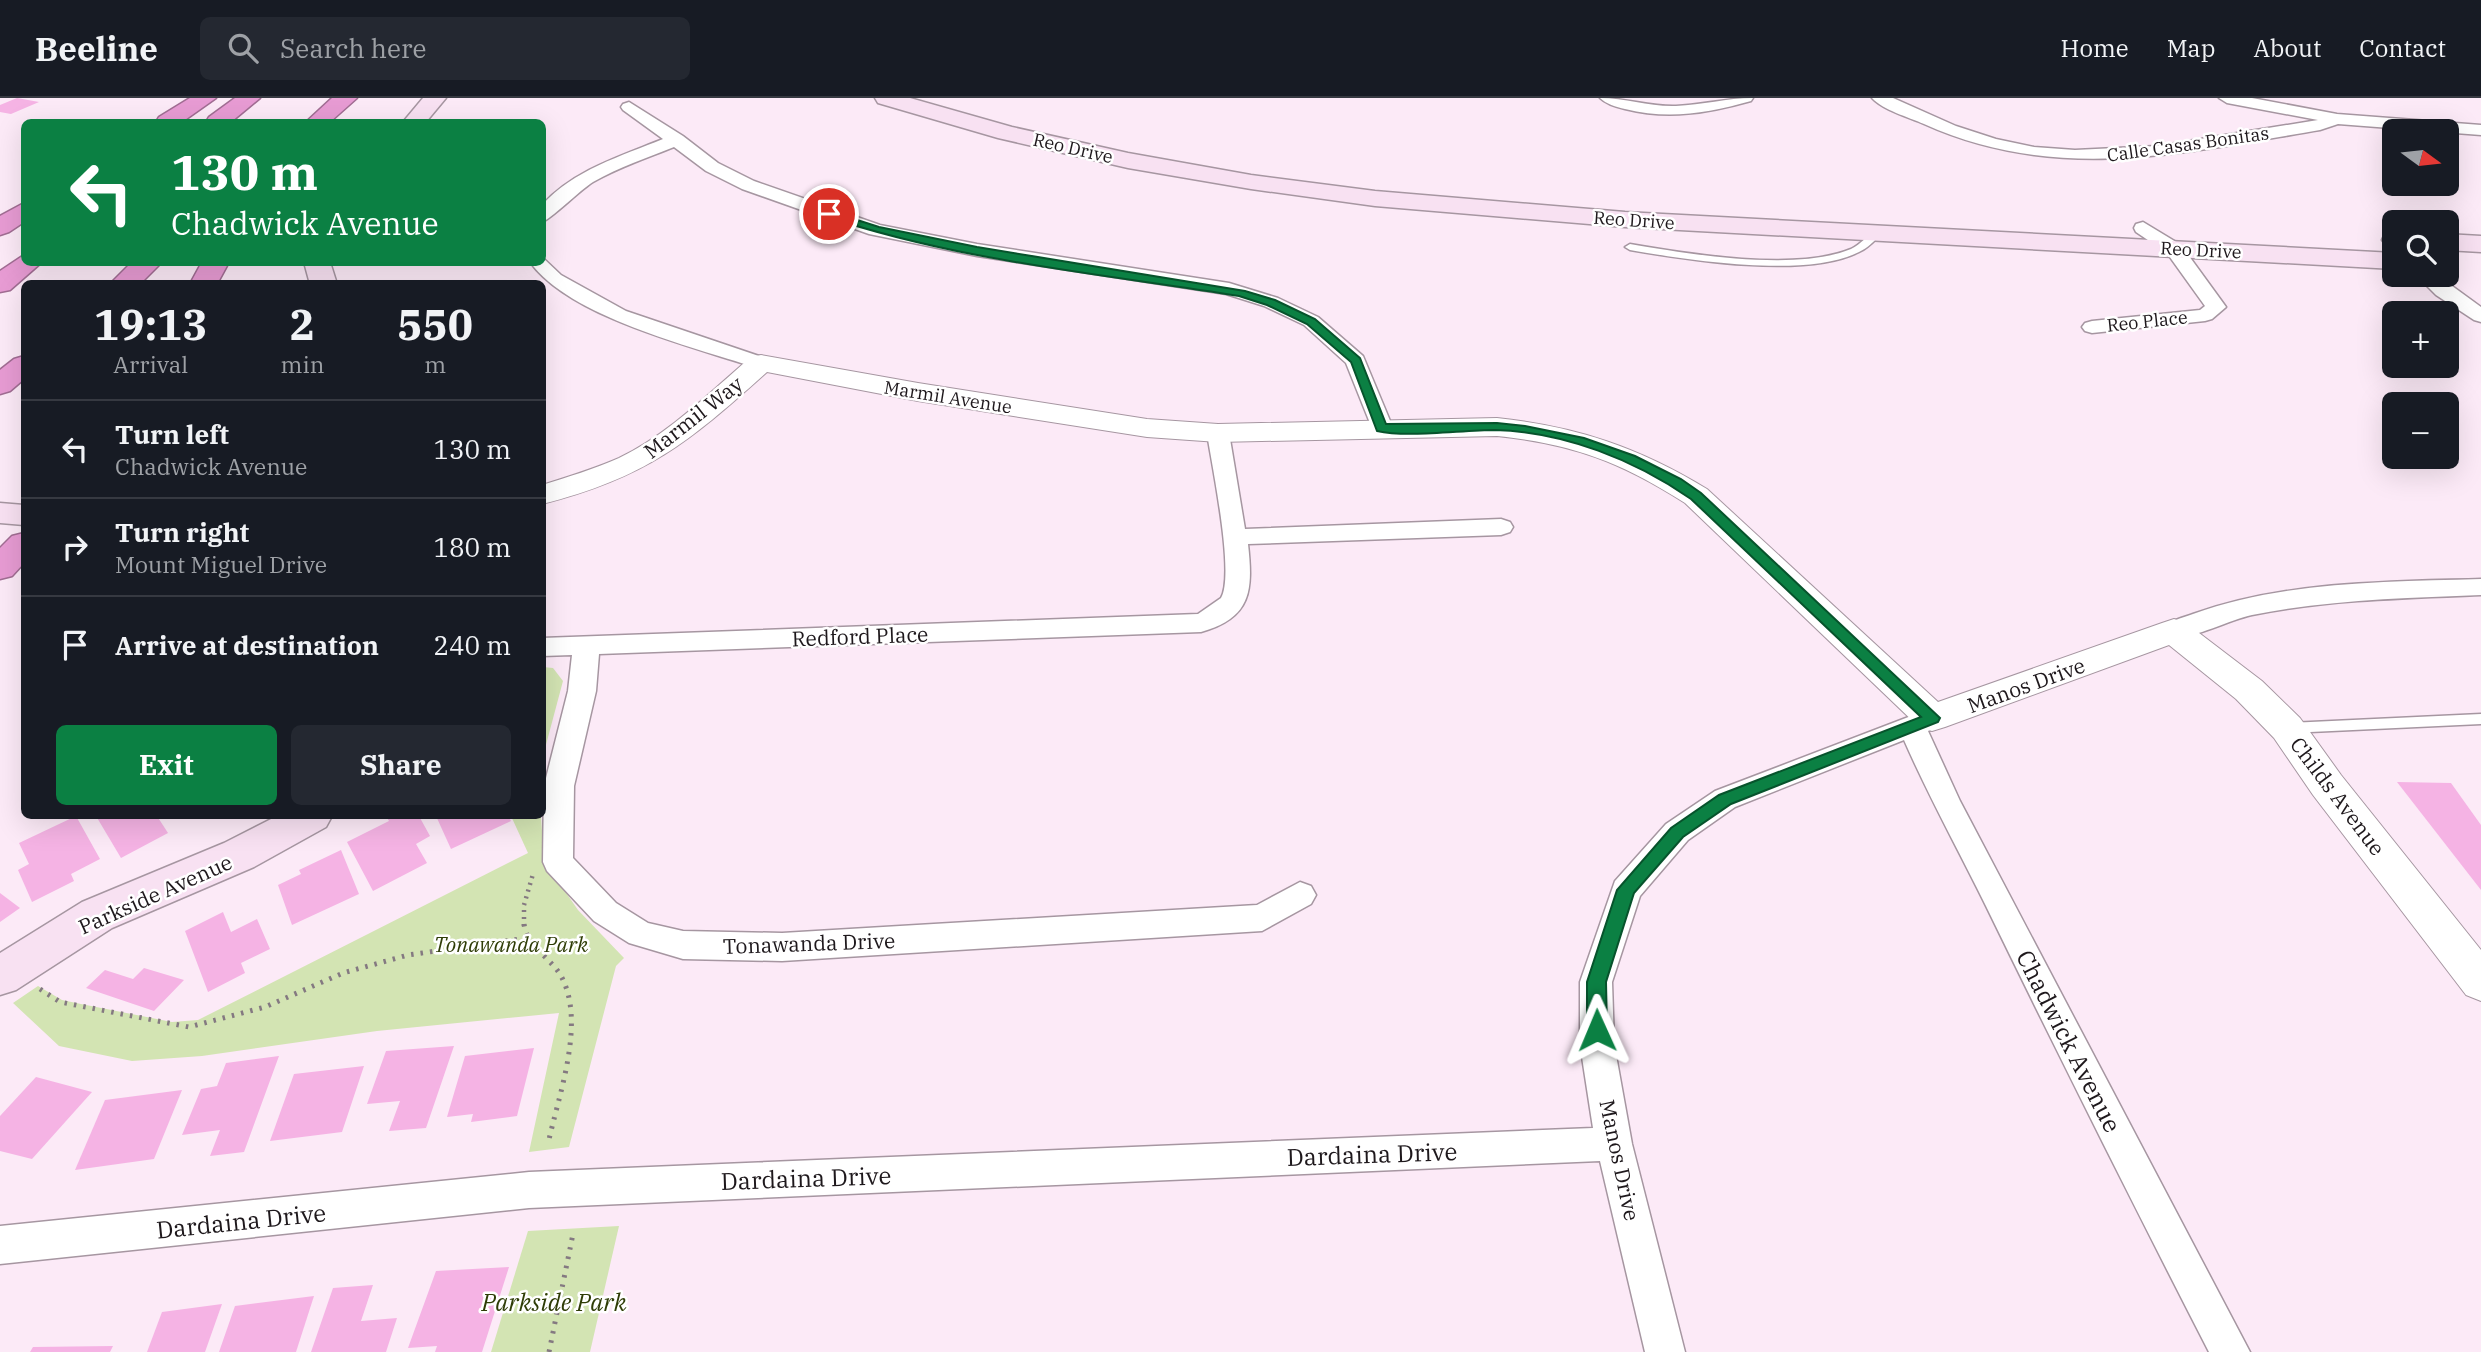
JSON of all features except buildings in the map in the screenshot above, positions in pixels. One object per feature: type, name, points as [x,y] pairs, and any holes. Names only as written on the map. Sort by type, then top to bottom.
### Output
[{"type":"highway","points":[[172,119],[205,98]]},
{"type":"highway","points":[[220,119],[249,98]]},
{"type":"highway","points":[[321,119],[346,98]]},
{"type":"highway","points":[[348,119],[365,98]]},
{"type":"highway","points":[[0,227],[21,213]]},
{"type":"highway","points":[[0,284],[24,266]]},
{"type":"highway","points":[[128,280],[144,266]]},
{"type":"highway","points":[[0,385],[21,368]]},
{"type":"highway","points":[[0,568],[21,547]]},
{"type":"main road","name":"Reo Drive","points":[[886,98],[1017,135],[1130,161],[1266,184],[1392,201],[1529,214],[2174,249],[2382,246]]},
{"type":"main road","name":"Reo Drive","points":[[935,98],[1142,148],[1261,169],[1392,186],[1526,199],[2143,228],[2382,245]]},
{"type":"main road","points":[[2459,243],[2481,244]]},
{"type":"main road","points":[[2459,261],[2481,262]]},
{"type":"main road","points":[[0,513],[21,515]]},
{"type":"main road","name":"Parkside Avenue","points":[[4,973],[97,915],[239,855],[306,819]]},
{"type":"street","points":[[1608,98],[1639,108],[1677,112],[1700,111],[1745,98]]},
{"type":"street","name":"Calle Casas Bonitas","points":[[1880,98],[1949,129],[1992,144],[2030,152],[2086,157],[2119,156],[2320,125],[2337,119]]},
{"type":"street","points":[[2227,98],[2382,126]]},
{"type":"street","points":[[629,107],[712,167],[748,185],[876,230],[977,250],[1230,289],[1271,302],[1311,321],[1356,360],[1381,428]]},
{"type":"street","points":[[2459,130],[2481,131]]},
{"type":"street","points":[[546,213],[559,198],[587,178],[677,140]]},
{"type":"street","name":"Reo Place","points":[[2092,327],[2205,315],[2216,307],[2174,249],[2143,228]]},
{"type":"street","name":"Marmil Avenue","points":[[543,266],[554,279],[619,314],[761,363],[900,389],[1140,427],[1218,433],[1381,428]]},
{"type":"street","points":[[2439,287],[2481,316]]},
{"type":"street","name":"Marmil Way","points":[[546,494],[599,477],[642,458],[687,426],[761,363]]},
{"type":"street","name":"Chadwick Avenue","points":[[1381,428],[1497,427],[1525,430],[1580,441],[1654,470],[1696,496],[1922,723],[1946,802],[2230,1352]]},
{"type":"street","name":"Redford Place","points":[[546,647],[1201,623],[1225,613],[1238,591],[1218,433]]},
{"type":"street","points":[[1233,537],[1501,527]]},
{"type":"street","name":"Manos Drive","points":[[1665,1352],[1614,1144],[1597,1044],[1596,982],[1626,890],[1677,832],[1725,799],[1922,723],[2244,607],[2295,597],[2481,587]]},
{"type":"street","name":"Childs Avenue","points":[[2174,631],[2249,690],[2287,728],[2327,785],[2481,982]]},
{"type":"street","name":"Tonawanda Drive","points":[[586,647],[582,691],[559,786],[558,862],[605,912],[640,934],[683,945],[782,947],[1262,918],[1300,895]]},
{"type":"street","name":"Dardaina Drive","points":[[0,1245],[391,1206],[529,1189],[1614,1144]]},
{"type":"lane","points":[[1630,247],[1707,258],[1786,261],[1852,252],[1877,233]]},
{"type":"lane","points":[[2287,728],[2481,719]]},
{"type":"path","points":[[536,867],[524,905],[527,938],[555,965],[567,983],[571,1016],[564,1074],[548,1144]]},
{"type":"path","points":[[4,973],[60,1002],[189,1027],[265,1007],[344,973],[408,955],[527,938]]},
{"type":"path","points":[[549,1352],[573,1234]]},
{"type":"green space","points":[[546,667],[553,668],[563,681],[546,745]]},
{"type":"green space","name":"Tonawanda Park","points":[[512,819],[541,819],[544,861],[578,910],[624,958],[616,966],[569,1147],[529,1152],[559,1013],[377,1031],[202,1056],[132,1061],[59,1046],[13,1003],[38,986],[62,1000],[172,1022],[198,1020],[528,853]]},
{"type":"green space","name":"Parkside Park","points":[[619,1226],[590,1352],[491,1352],[528,1231]]},
{"type":"route","points":[[829,214],[876,230],[977,250],[1230,289],[1271,302],[1311,321],[1356,360],[1381,428],[1497,427],[1525,430],[1580,441],[1630,459],[1676,482],[1696,496],[1932,718],[1725,799],[1677,832],[1626,890],[1596,982],[1597,1030]]}]
